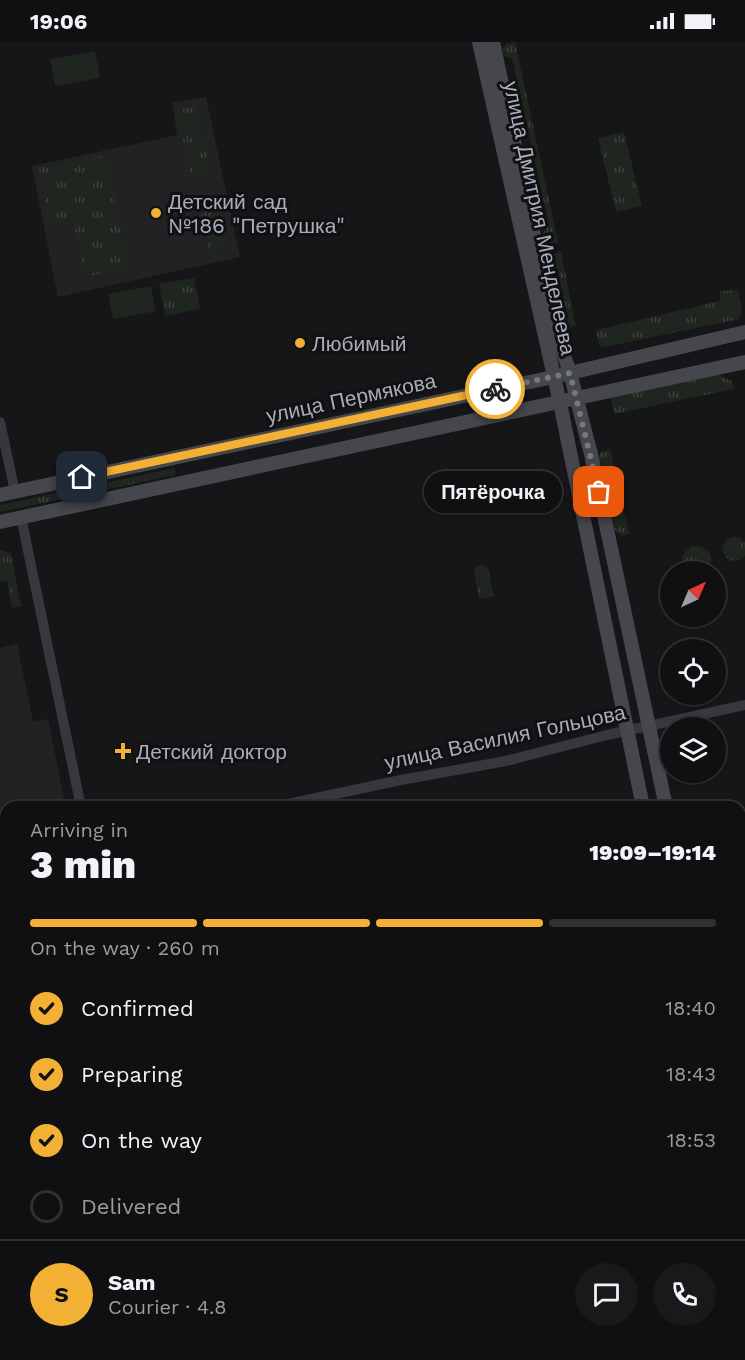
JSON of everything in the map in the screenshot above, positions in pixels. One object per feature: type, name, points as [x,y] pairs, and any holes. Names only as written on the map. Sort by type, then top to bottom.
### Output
[{"type":"street","name":"улица Дмитрия Менделеева","points":[[479,42],[560,403],[642,801]]},
{"type":"street","name":"улица Дмитрия Менделеева","points":[[493,42],[552,320],[570,373],[591,454],[665,801]]},
{"type":"street","name":"улица Пермякова","points":[[0,495],[553,377],[745,332]]},
{"type":"street","points":[[0,522],[745,362]]},
{"type":"street","points":[[0,422],[15,492]]},
{"type":"street","points":[[21,517],[80,801]]},
{"type":"street","name":"улица Василия Гольцова","points":[[302,801],[506,761],[745,705]]},
{"type":"shaded area","points":[[206,97],[240,257],[58,297],[32,166],[177,135],[172,103]]},
{"type":"shaded area","points":[[17,644],[33,721],[48,719],[65,801],[0,801],[0,648]]},
{"type":"green space","points":[[515,42],[558,242],[551,244],[543,240],[542,234],[549,225],[512,58],[503,56],[502,49],[506,44]]},
{"type":"green space","points":[[95,51],[100,78],[55,86],[50,59]]},
{"type":"green space","points":[[196,106],[210,172],[191,176],[177,110]]},
{"type":"green space","points":[[624,132],[642,206],[616,212],[598,138]]},
{"type":"green space","points":[[106,155],[129,268],[84,277],[74,223],[51,227],[39,168]]},
{"type":"green space","points":[[215,195],[227,249],[210,253],[198,199]]},
{"type":"green space","points":[[561,252],[576,326],[561,330],[560,324],[568,317],[557,269],[549,267],[548,260],[554,254]]},
{"type":"green space","points":[[194,278],[200,309],[165,316],[159,284]]},
{"type":"green space","points":[[151,286],[156,311],[113,319],[108,294]]},
{"type":"green space","points":[[738,290],[742,311],[739,319],[600,348],[596,330],[720,301],[720,291]]},
{"type":"green space","points":[[716,374],[732,381],[734,389],[614,414],[611,398]]},
{"type":"green space","points":[[610,449],[629,534],[622,536],[615,530],[599,457],[601,452]]},
{"type":"green space","points":[[175,468],[175,475],[0,512],[0,505]]},
{"type":"green space","points":[[735,537],[744,540],[746,554],[744,558],[735,561],[726,558],[723,549],[726,540]]},
{"type":"green space","points":[[692,546],[702,547],[709,553],[711,561],[682,561],[684,553]]},
{"type":"green space","points":[[0,550],[11,553],[21,606],[12,608],[7,581],[0,582]]},
{"type":"green space","points":[[482,564],[488,568],[494,596],[479,599],[474,571],[475,567]]},
{"type":"way so far","points":[[495,389],[570,373],[599,492]]},
{"type":"place","name":"Детский сад №186 \"Петрушка\"","points":[[156,213]]},
{"type":"place","name":"Любимый","points":[[300,343]]},
{"type":"place","name":"Пятёрочка","points":[[599,492]]},
{"type":"place","name":"Детский доктор","points":[[123,751]]},
{"type":"route","points":[[82,477],[495,389]]}]
